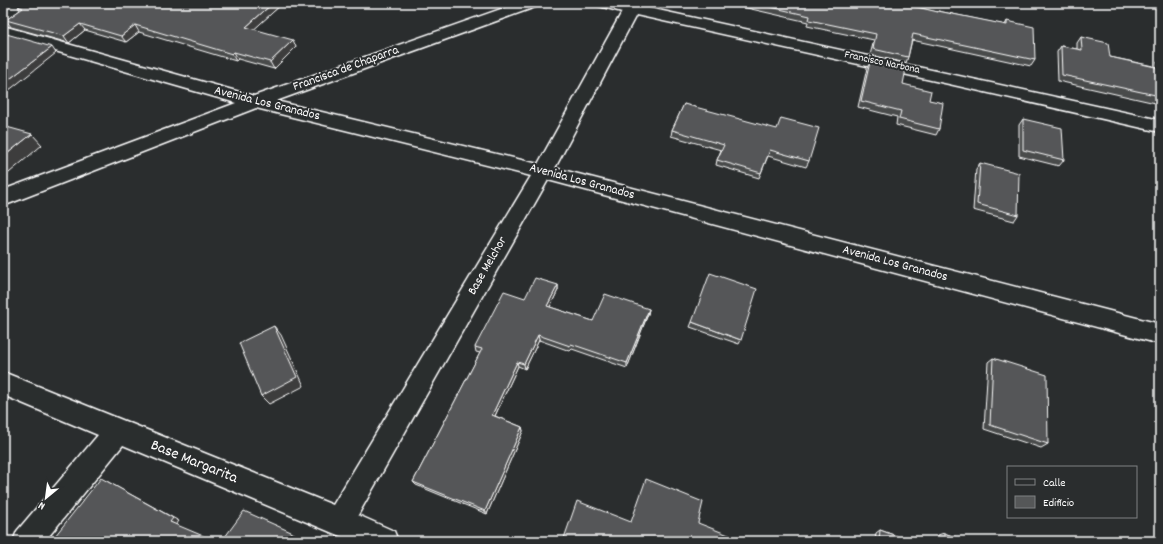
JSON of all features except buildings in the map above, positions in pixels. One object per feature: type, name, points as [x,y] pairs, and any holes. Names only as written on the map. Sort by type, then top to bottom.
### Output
[{"type":"street","points":[[3,18],[26,3]]},
{"type":"street","name":"Francisco Narbona","points":[[604,3],[949,78],[1160,126]]},
{"type":"street","name":"Francisca de Chaparra","points":[[3,198],[255,102],[522,4]]},
{"type":"street","name":"Base Melchor","points":[[339,521],[543,172],[632,9]]},
{"type":"street","name":"Avenida Los Granados","points":[[3,31],[255,102],[543,172],[1160,334]]},
{"type":"street","name":"Base Margarita","points":[[3,383],[339,521],[384,541]]},
{"type":"street","points":[[27,541],[118,431]]}]
